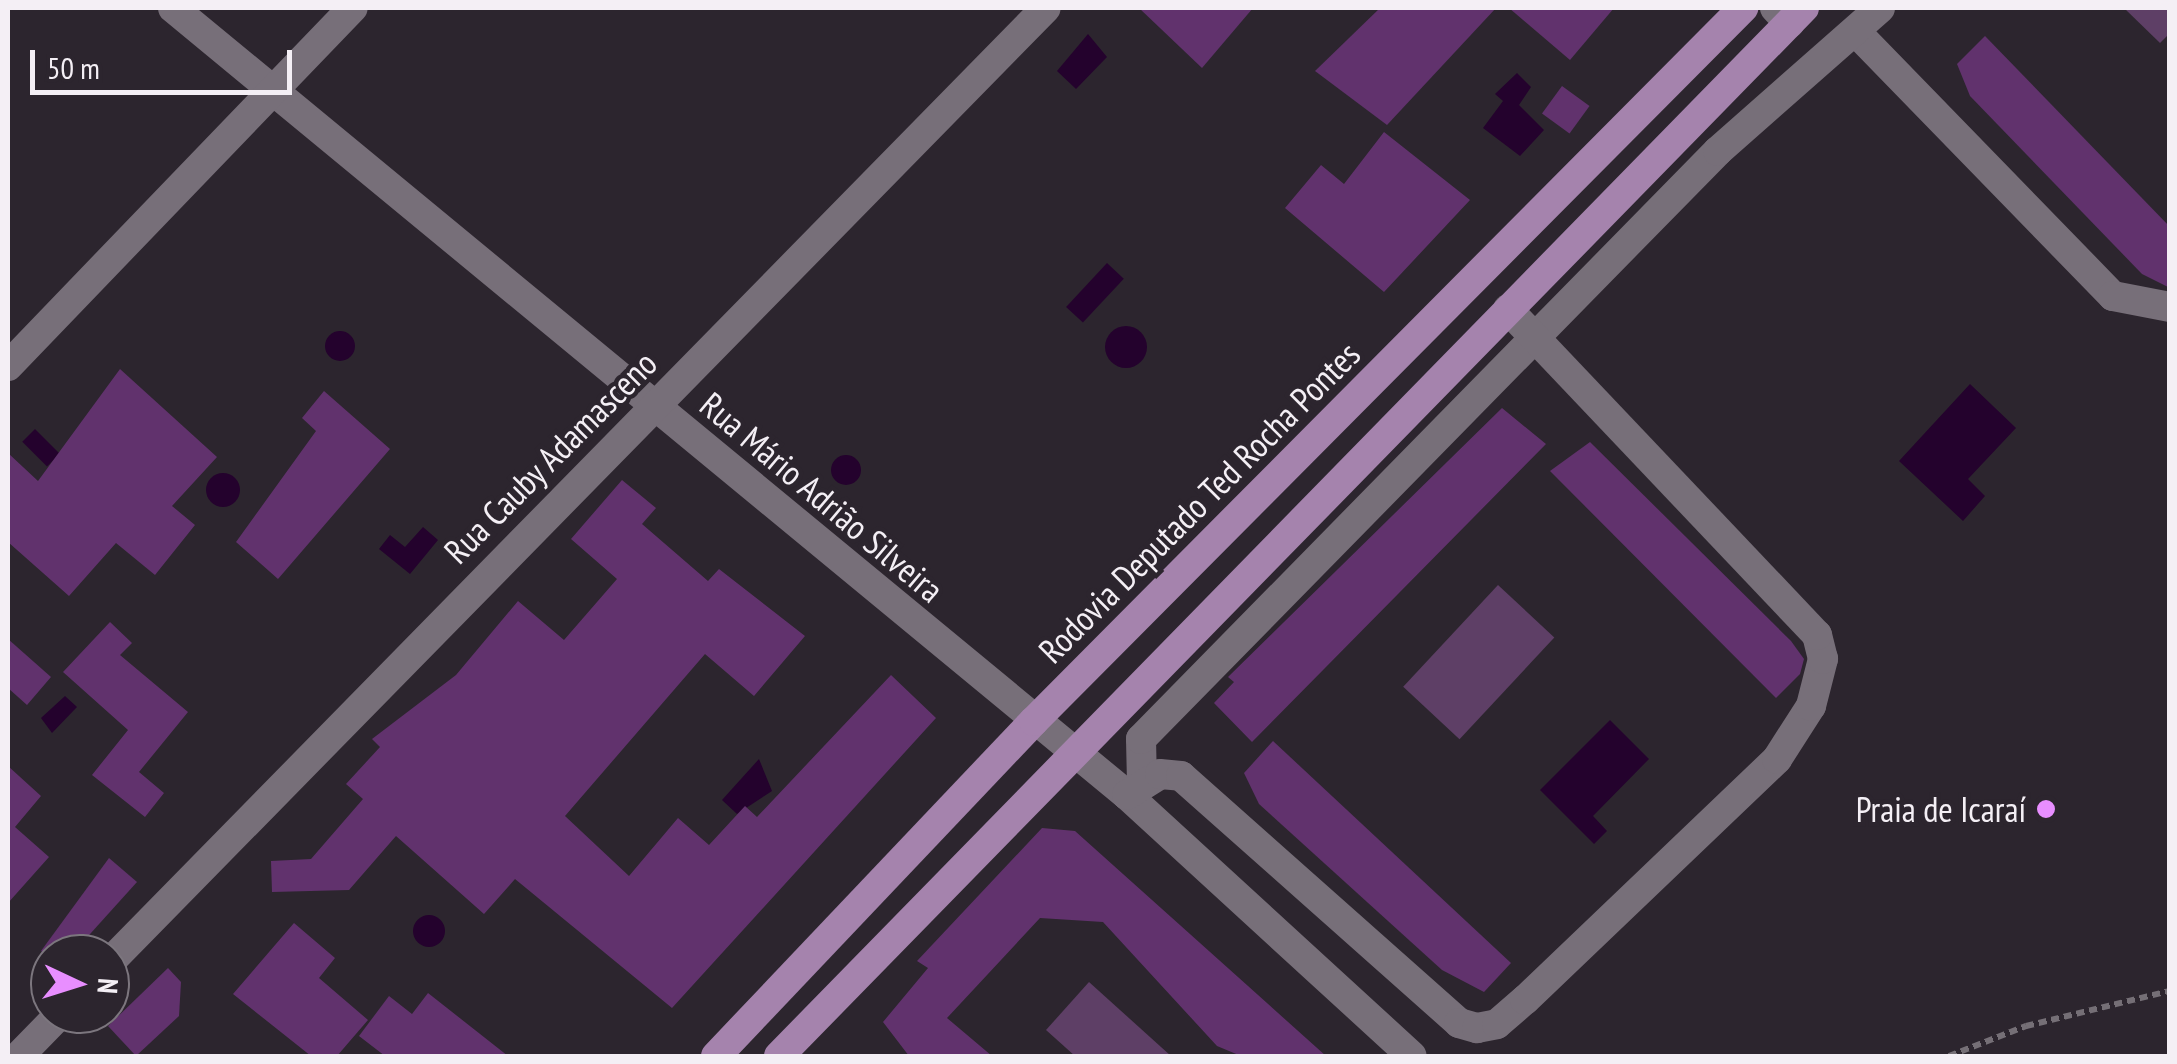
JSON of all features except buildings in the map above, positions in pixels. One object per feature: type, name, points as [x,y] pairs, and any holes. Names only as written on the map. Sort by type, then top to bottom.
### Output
[{"type":"main road","name":"Rodovia Deputado Ted Rocha Pontes","points":[[716,1056],[1034,721],[1743,8]]},
{"type":"main road","points":[[779,1056],[1508,309],[1789,13]]},
{"type":"street","name":"Rua Mário Adrião Silveira","points":[[173,8],[1034,721],[1076,754],[1135,789],[1412,1056]]},
{"type":"street","points":[[8,366],[353,8]]},
{"type":"street","name":"Rua Cauby Adamasceno","points":[[130,942],[1046,8]]},
{"type":"street","points":[[1135,789],[1141,738],[1540,340],[1718,151],[1857,33],[1880,8]]},
{"type":"street","points":[[1857,33],[2112,296],[2170,307]]},
{"type":"street","points":[[1135,789],[1166,772],[1188,780],[1459,1024],[1477,1028],[1498,1024],[1525,1000],[1777,759],[1812,706],[1823,659],[1817,635],[1508,309]]},
{"type":"street","points":[[19,1056],[40,1034]]},
{"type":"path","points":[[1949,1056],[2026,1026],[2170,991]]},
{"type":"shaded area","points":[[2124,8],[2169,8],[2169,34],[2160,43]]},
{"type":"shaded area","points":[[1088,34],[1107,57],[1076,89],[1057,71]]},
{"type":"shaded area","points":[[1517,73],[1531,87],[1519,105],[1544,130],[1520,156],[1483,128],[1503,101],[1495,94]]},
{"type":"shaded area","points":[[1107,263],[1124,279],[1083,323],[1066,307]]},
{"type":"shaded area","points":[[1126,326],[1141,332],[1147,347],[1141,362],[1126,368],[1111,362],[1105,347],[1111,332]]},
{"type":"shaded area","points":[[340,331],[351,335],[355,346],[351,357],[340,361],[329,357],[325,346],[329,335]]},
{"type":"shaded area","points":[[1970,384],[2016,428],[1968,479],[1985,496],[1963,521],[1899,461]]},
{"type":"shaded area","points":[[35,429],[60,454],[47,466],[22,442]]},
{"type":"shaded area","points":[[846,455],[856,460],[861,470],[856,480],[846,485],[836,480],[831,470],[836,460]]},
{"type":"shaded area","points":[[223,473],[235,478],[240,490],[235,502],[223,507],[211,502],[206,490],[211,478]]},
{"type":"shaded area","points":[[423,527],[438,540],[410,574],[379,549],[390,535],[405,547]]},
{"type":"shaded area","points":[[1498,585],[1554,638],[1460,739],[1403,687]]},
{"type":"shaded area","points":[[65,696],[77,707],[52,733],[41,718]]},
{"type":"shaded area","points":[[1610,720],[1649,759],[1593,816],[1607,831],[1594,844],[1540,790]]},
{"type":"shaded area","points":[[759,759],[772,791],[737,814],[722,800]]},
{"type":"shaded area","points":[[429,915],[440,920],[445,931],[440,942],[429,947],[418,942],[413,931],[418,920]]},
{"type":"shaded area","points":[[1089,982],[1171,1056],[1075,1056],[1046,1030]]},
{"type":"place","name":"Praia de Icaraí","points":[[2046,809]]}]
